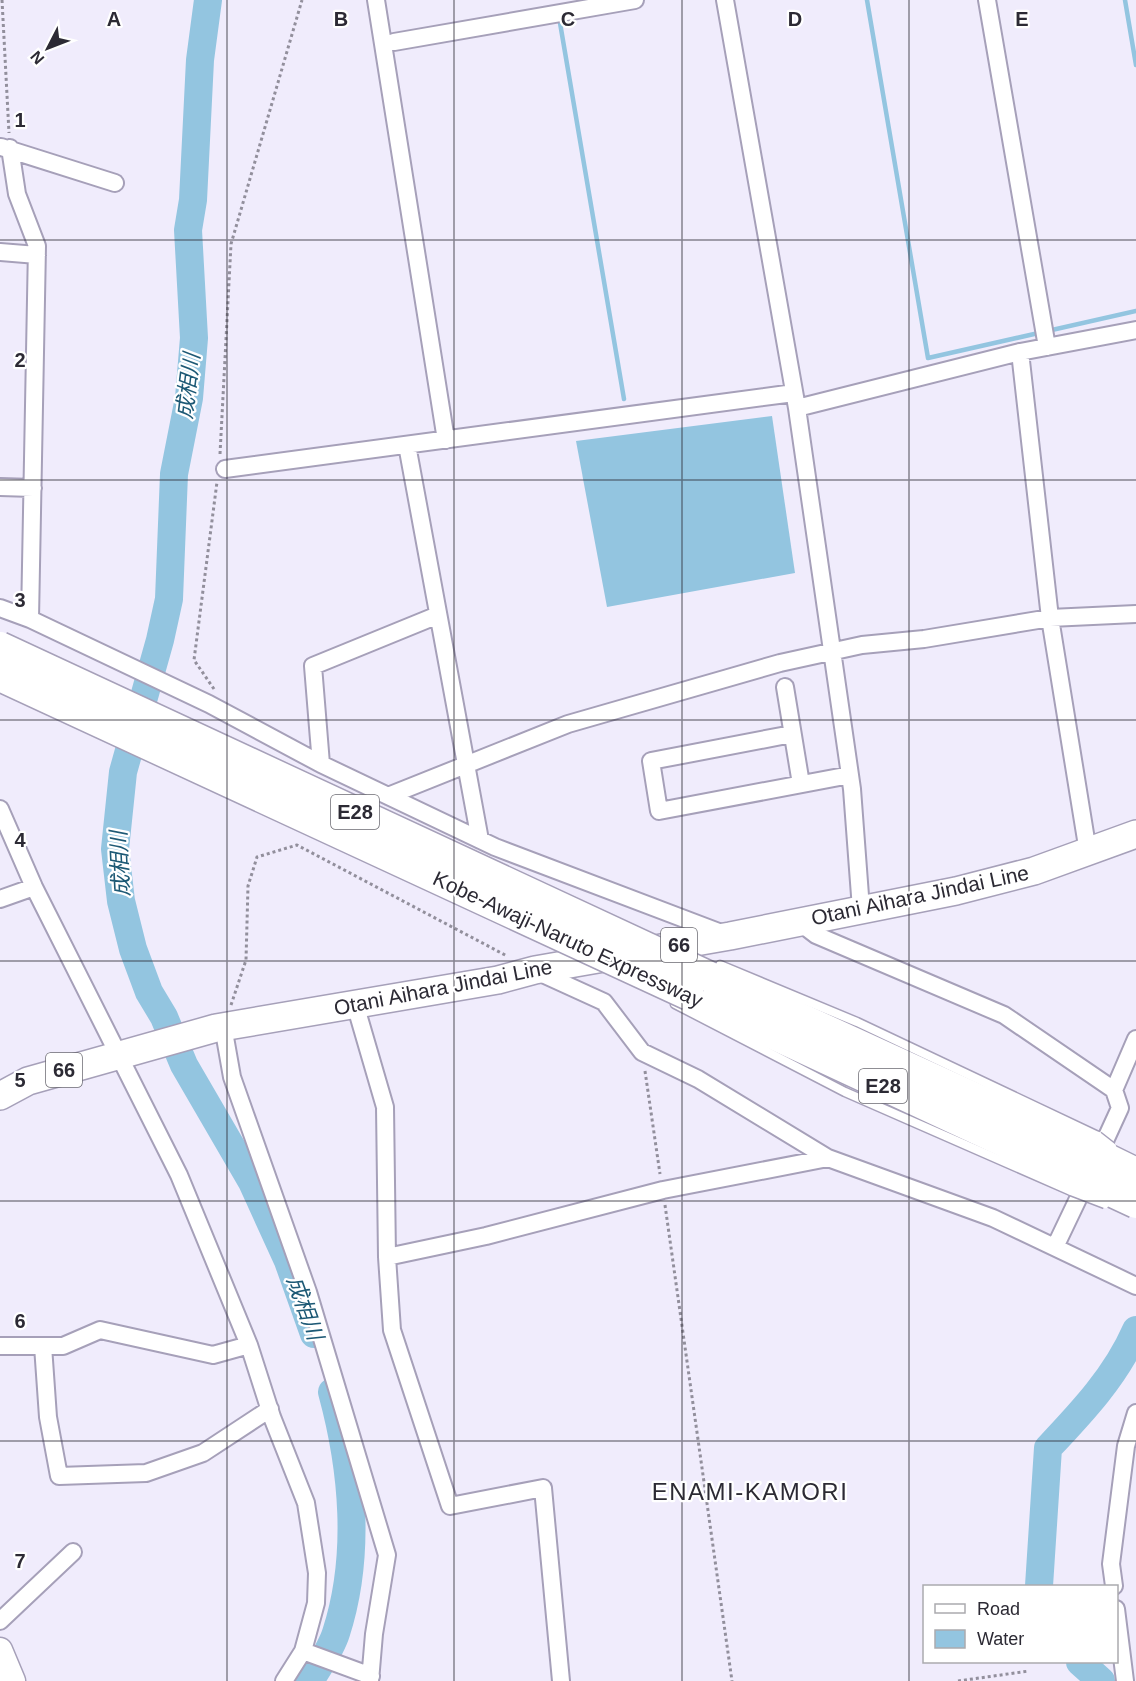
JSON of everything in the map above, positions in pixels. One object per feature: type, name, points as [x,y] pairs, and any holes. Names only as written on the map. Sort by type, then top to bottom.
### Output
[{"type":"highway","name":"Kobe-Awaji-Naruto Expressway","points":[[0,647],[551,901],[691,985],[1091,1161],[1131,1165]]},
{"type":"highway","name":"Kobe-Awaji-Naruto Expressway","points":[[0,676],[635,971],[691,985]]},
{"type":"highway","name":"Kobe-Awaji-Naruto Expressway","points":[[1091,1161],[1125,1205]]},
{"type":"main road","name":"Otani Aihara Jindai Line","points":[[0,1096],[28,1081],[124,1052],[220,1027],[498,980],[535,970],[730,936],[956,891],[1034,871],[1136,834]]},
{"type":"main road","points":[[0,1650],[12,1681]]},
{"type":"street","points":[[376,0],[446,440]]},
{"type":"street","points":[[394,42],[635,0]]},
{"type":"street","points":[[725,0],[796,401],[850,775],[861,909]]},
{"type":"street","points":[[987,0],[1047,347]]},
{"type":"street","points":[[5,147],[116,183]]},
{"type":"street","points":[[5,147],[17,194],[37,246],[30,619]]},
{"type":"street","points":[[0,252],[37,255]]},
{"type":"street","points":[[221,466],[796,401],[1020,352],[1136,330]]},
{"type":"street","points":[[1020,352],[1050,618],[1088,852]]},
{"type":"street","points":[[407,445],[480,840]]},
{"type":"street","points":[[0,487],[33,488]]},
{"type":"street","points":[[0,608],[30,619],[209,704],[321,765],[480,840],[730,936]]},
{"type":"street","points":[[388,796],[568,724],[780,663],[862,645],[924,639],[1050,618],[1136,614]]},
{"type":"street","points":[[321,765],[313,666],[438,615]]},
{"type":"street","points":[[785,687],[801,784]]},
{"type":"street","points":[[792,734],[651,761],[659,811],[850,775]]},
{"type":"street","points":[[0,809],[34,887],[124,1052],[179,1175],[249,1346],[306,1503],[317,1573],[316,1603],[303,1651],[284,1681]]},
{"type":"street","points":[[0,899],[34,887]]},
{"type":"street","points":[[799,922],[816,935],[1004,1015],[1114,1089],[1120,1108],[1056,1247]]},
{"type":"street","points":[[535,970],[604,1002],[642,1052],[698,1079],[828,1158],[993,1218],[1136,1286]]},
{"type":"street","points":[[356,1004],[385,1107],[387,1257],[392,1330],[450,1506],[543,1488],[561,1681]]},
{"type":"street","points":[[220,1027],[232,1077],[308,1292],[387,1555],[374,1634],[370,1678],[303,1651]]},
{"type":"street","points":[[1114,1089],[1136,1039]]},
{"type":"street","points":[[387,1257],[486,1236],[663,1190],[828,1158]]},
{"type":"street","points":[[0,1346],[63,1346],[100,1330],[213,1355],[249,1346]]},
{"type":"street","points":[[43,1346],[48,1417],[59,1476],[146,1473],[203,1453],[270,1409]]},
{"type":"street","points":[[1114,1585],[1111,1564],[1126,1446],[1136,1413]]},
{"type":"street","points":[[0,1621],[73,1552]]},
{"type":"street","points":[[1118,1625],[1125,1681]]},
{"type":"lane","points":[[551,901],[688,953]]},
{"type":"lane","points":[[691,985],[857,1022],[1091,1161]]},
{"type":"lane","points":[[1131,1165],[1136,1163]]},
{"type":"path","points":[[2,0],[5,147]]},
{"type":"path","points":[[209,704],[215,691],[194,660],[221,466],[231,244],[302,0]]},
{"type":"path","points":[[220,1027],[246,960],[248,886],[257,857],[297,845],[535,970]]},
{"type":"path","points":[[642,1052],[732,1681]]},
{"type":"path","points":[[958,1681],[1029,1671]]},
{"type":"water","points":[[772,416],[795,573],[607,607],[576,441]]},
{"type":"waterway","name":"成相川","points":[[208,0],[200,60],[193,200],[188,230],[194,338],[189,398],[174,474],[169,599],[160,640],[123,772],[115,849],[121,901],[133,949],[149,992],[164,1017],[184,1065],[252,1182],[288,1261],[314,1334]]},
{"type":"waterway","points":[[867,0],[928,358],[1136,311]]},
{"type":"waterway","points":[[1125,0],[1136,65]]},
{"type":"waterway","points":[[559,17],[624,399]]},
{"type":"waterway","points":[[1039,1585],[1048,1448],[1086,1407],[1108,1378],[1119,1363],[1136,1330]]},
{"type":"waterway","name":"成相川","points":[[310,1681],[336,1633],[349,1574],[351,1543],[349,1482],[345,1451],[332,1392]]},
{"type":"waterway","points":[[1081,1663],[1101,1681]]},
{"type":"district","name":"ENAMI-KAMORI","points":[[750,1491]]}]
